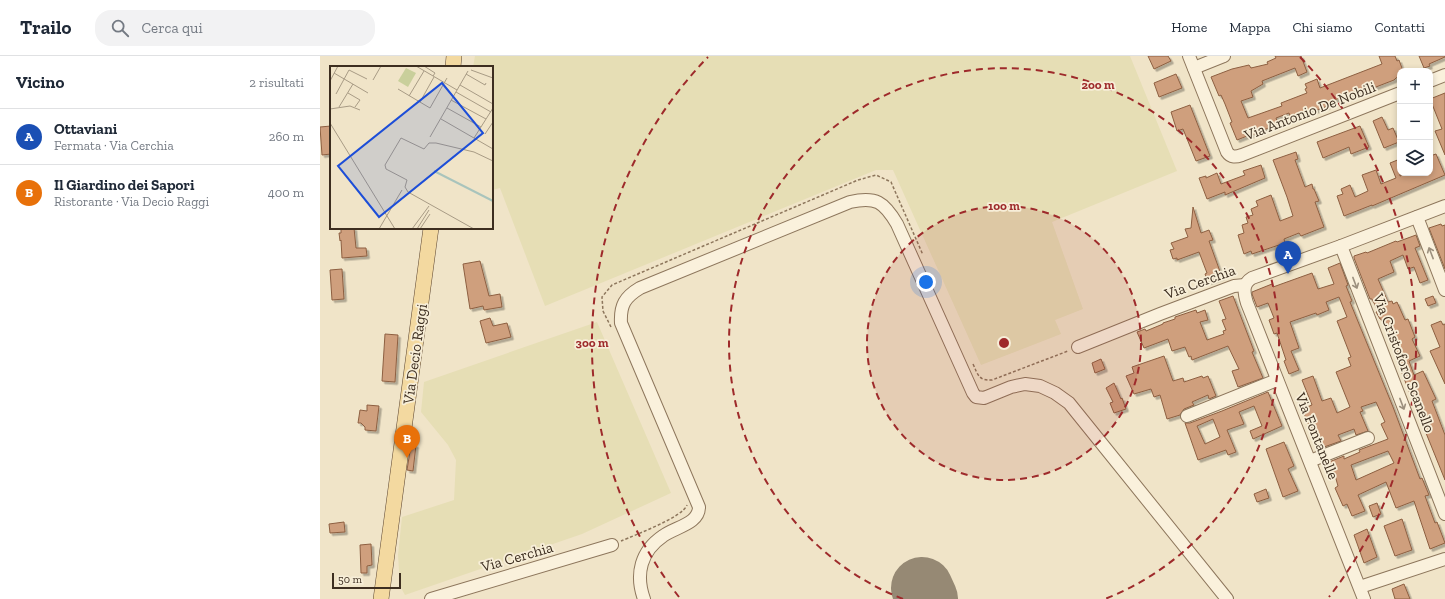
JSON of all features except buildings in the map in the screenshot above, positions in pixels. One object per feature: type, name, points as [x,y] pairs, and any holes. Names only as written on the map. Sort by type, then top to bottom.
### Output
[{"type":"main road","points":[[453,66],[454,56]]},
{"type":"main road","name":"Via Decio Raggi","points":[[381,599],[431,229]]},
{"type":"street","points":[[1189,56],[1194,68],[1224,56]]},
{"type":"street","name":"Via Antonio De Nobili","points":[[1194,68],[1227,152],[1231,156],[1237,157],[1397,94]]},
{"type":"street","points":[[1433,80],[1445,76]]},
{"type":"street","points":[[644,599],[641,591],[640,570],[648,548],[663,535],[695,518],[700,507],[621,323],[620,311],[624,302],[632,293],[640,288],[843,205],[864,199],[873,200],[882,204],[890,212],[897,224],[976,397],[984,398],[1011,387],[1026,384],[1040,386],[1055,393],[1069,403],[1227,599]]},
{"type":"street","name":"Via Cerchia","points":[[1078,347],[1174,308],[1234,286],[1245,285],[1252,278],[1445,206]]},
{"type":"street","points":[[1417,217],[1445,290]]},
{"type":"street","name":"Via Cristoforo Scanello","points":[[1341,246],[1445,514]]},
{"type":"street","name":"Via Fontanelle","points":[[1245,285],[1244,291],[1247,303],[1364,599]]},
{"type":"street","points":[[1186,416],[1277,380]]},
{"type":"street","points":[[1310,461],[1368,438]]},
{"type":"street","name":"Via Cerchia","points":[[431,599],[612,546]]},
{"type":"street","points":[[1360,587],[1445,559]]},
{"type":"path","points":[[613,333],[603,311],[602,297],[612,285],[858,180],[876,175],[891,182],[924,256]]},
{"type":"path","points":[[972,362],[978,376],[986,381],[1078,347]]},
{"type":"path","points":[[612,546],[678,515],[686,508],[688,504]]},
{"type":"shaded area","points":[[475,56],[1130,56],[1177,171],[1052,222],[1083,309],[1055,320],[1061,334],[981,365],[893,170],[876,170],[545,306],[500,188],[493,190],[493,66],[473,66]]},
{"type":"shaded area","points":[[597,322],[671,493],[582,534],[405,595],[400,586],[398,555],[402,517],[454,500],[456,460],[448,445],[421,412],[424,382]]},
{"type":"runway","points":[[922,588],[927,599]]},
{"type":"place","name":"Ottaviani","points":[[1288,274]]},
{"type":"place","name":"Il Giardino dei Sapori","points":[[407,458]]}]
